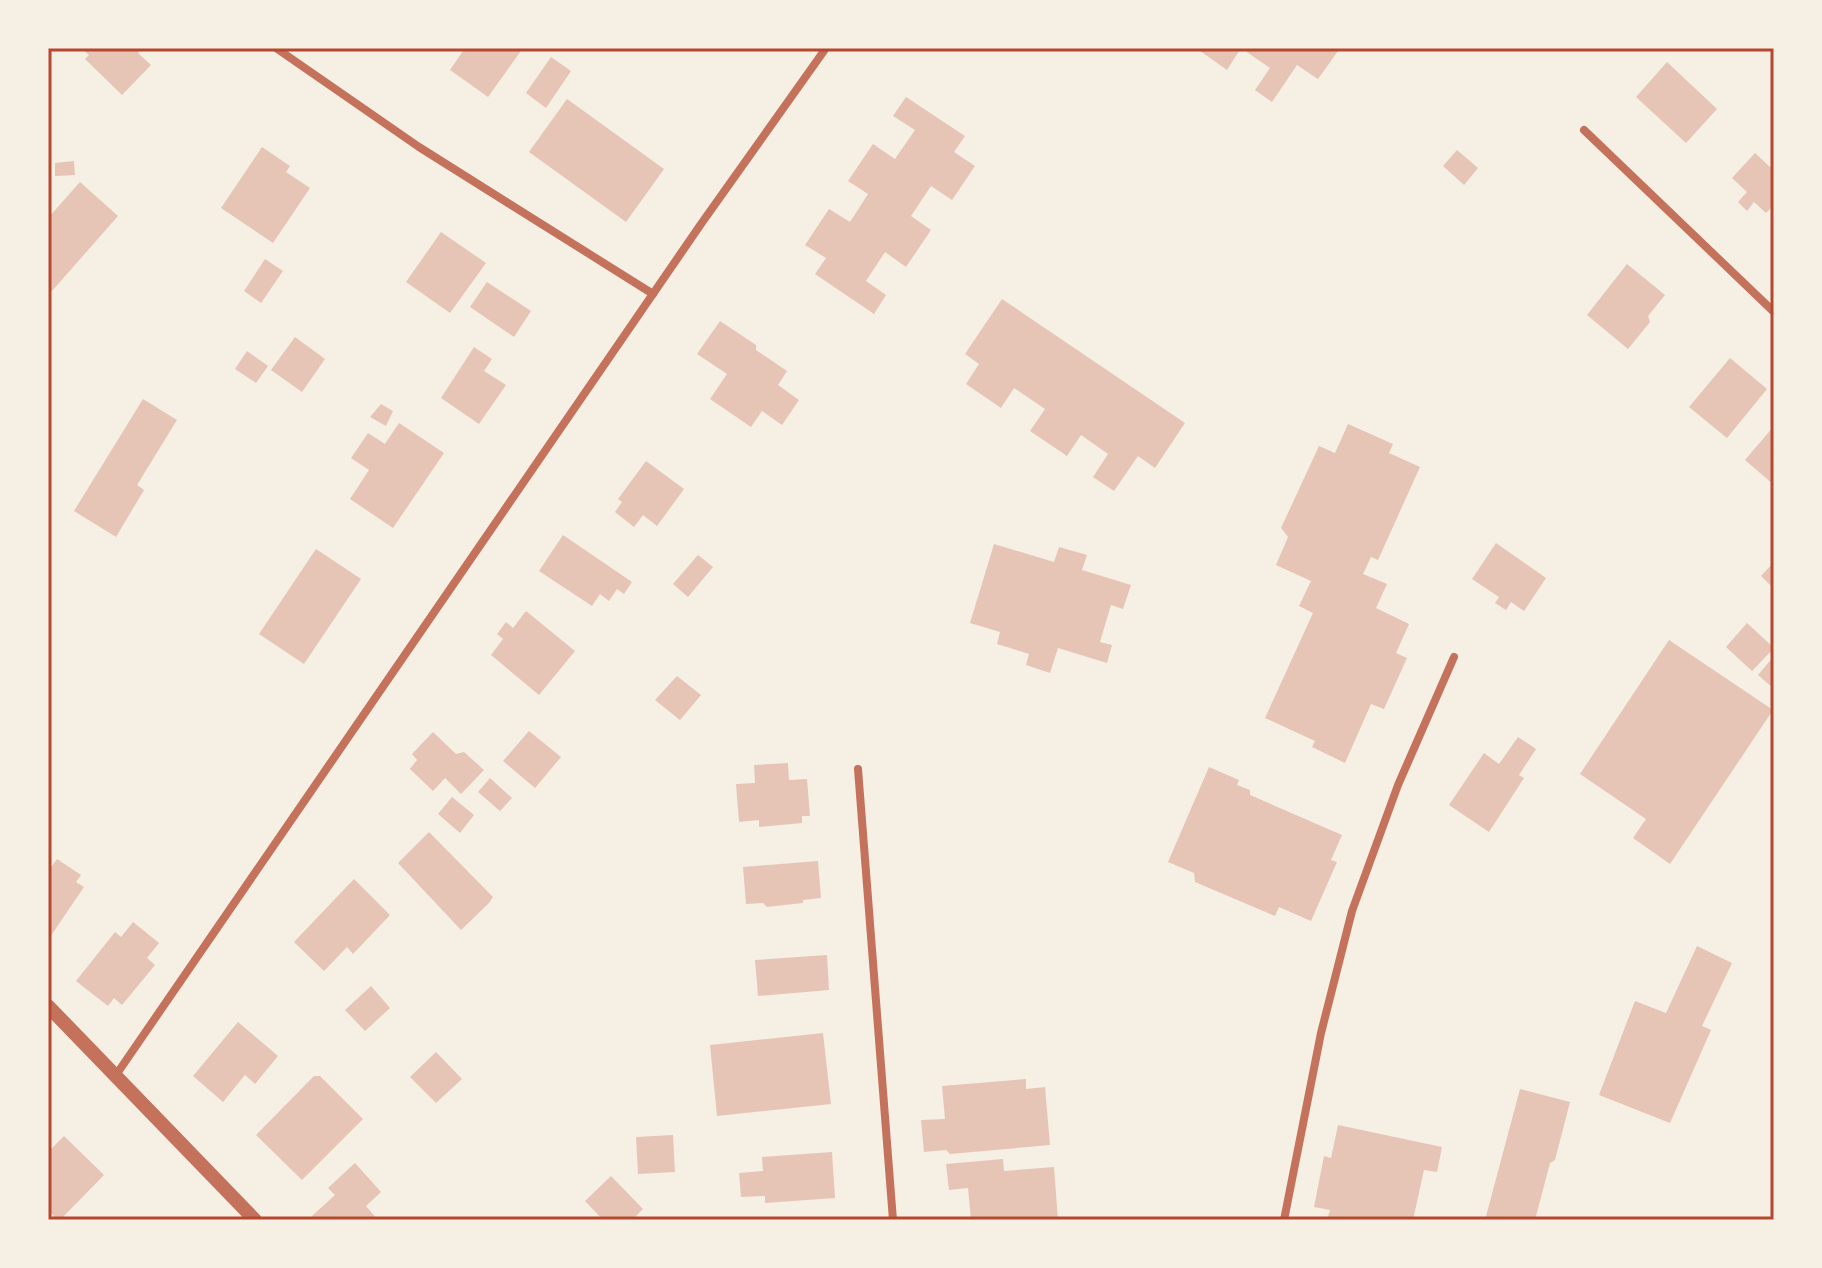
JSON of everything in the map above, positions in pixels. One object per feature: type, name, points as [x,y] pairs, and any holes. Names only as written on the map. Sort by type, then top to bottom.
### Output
[{"type":"street","points":[[276,48],[419,147],[653,294]]},
{"type":"street","points":[[116,1075],[653,294],[826,48]]},
{"type":"street","points":[[1584,130],[1774,312]]},
{"type":"street","points":[[1284,1220],[1321,1033],[1352,911],[1398,785],[1454,657]]},
{"type":"street","points":[[858,769],[893,1220]]},
{"type":"street","points":[[48,1006],[255,1220]]},
{"type":"building","points":[[81,48],[143,48],[138,53],[151,65],[122,95],[85,59],[89,55]]},
{"type":"building","points":[[465,48],[523,48],[488,97],[450,70]]},
{"type":"building","points":[[1196,48],[1241,48],[1227,70]]},
{"type":"building","points":[[1241,48],[1334,48],[1338,51],[1318,79],[1297,65],[1272,102],[1255,90],[1270,68]]},
{"type":"building","points":[[551,57],[571,71],[546,108],[526,93]]},
{"type":"building","points":[[1667,62],[1717,109],[1686,143],[1636,97]]},
{"type":"building","points":[[906,97],[965,136],[954,152],[975,166],[952,200],[931,186],[911,216],[931,230],[906,267],[885,252],[866,281],[886,295],[874,314],[815,274],[826,258],[805,245],[829,209],[850,222],[868,194],[848,181],[873,144],[895,159],[915,130],[893,116]]},
{"type":"building","points":[[567,99],[664,169],[626,222],[529,152]]},
{"type":"building","points":[[262,147],[290,166],[286,172],[310,188],[273,243],[221,208]]},
{"type":"building","points":[[1457,150],[1478,168],[1464,185],[1443,166]]},
{"type":"building","points":[[1755,153],[1770,167],[1774,162],[1774,205],[1766,213],[1754,202],[1747,211],[1738,202],[1747,192],[1732,178]]},
{"type":"building","points":[[74,161],[75,175],[55,176],[55,163]]},
{"type":"building","points":[[80,182],[118,216],[52,291],[48,287],[48,218]]},
{"type":"building","points":[[441,232],[486,263],[450,313],[406,282]]},
{"type":"building","points":[[265,259],[283,271],[261,303],[244,291]]},
{"type":"building","points":[[1627,264],[1665,295],[1648,316],[1650,322],[1628,349],[1587,315]]},
{"type":"building","points":[[487,282],[531,311],[514,337],[470,307]]},
{"type":"building","points":[[1002,299],[1185,423],[1155,468],[1138,456],[1114,491],[1093,477],[1108,454],[1081,435],[1067,456],[1030,431],[1045,409],[1014,388],[1001,408],[966,384],[979,364],[965,354]]},
{"type":"building","points":[[720,321],[787,371],[778,385],[799,400],[782,425],[762,411],[751,427],[710,399],[727,374],[697,354]]},
{"type":"building","points":[[295,337],[325,359],[302,392],[271,370]]},
{"type":"building","points":[[474,347],[492,359],[484,371],[506,385],[479,424],[441,398]]},
{"type":"building","points":[[247,351],[268,366],[256,383],[235,369]]},
{"type":"building","points":[[1730,358],[1767,389],[1727,438],[1689,407]]},
{"type":"building","points":[[143,399],[177,420],[137,485],[144,490],[116,537],[74,511]]},
{"type":"building","points":[[381,404],[393,411],[386,426],[370,417]]},
{"type":"building","points":[[399,423],[444,453],[393,528],[350,499],[369,470],[351,458],[368,433],[385,444]]},
{"type":"building","points":[[1348,424],[1393,444],[1389,453],[1420,467],[1378,560],[1371,557],[1363,574],[1387,584],[1376,608],[1409,624],[1396,653],[1407,658],[1384,709],[1371,704],[1345,763],[1312,747],[1315,741],[1265,718],[1313,613],[1299,606],[1311,581],[1276,565],[1288,537],[1281,528],[1319,446],[1335,453]]},
{"type":"building","points":[[1774,426],[1774,485],[1745,460]]},
{"type":"building","points":[[646,461],[684,489],[657,526],[643,515],[634,527],[615,512],[622,502],[618,499]]},
{"type":"building","points":[[563,535],[632,582],[624,594],[617,589],[609,601],[600,594],[592,606],[539,571]]},
{"type":"building","points":[[1496,543],[1546,578],[1524,611],[1511,602],[1506,610],[1495,603],[1499,597],[1472,579]]},
{"type":"building","points":[[994,544],[1054,562],[1059,547],[1087,555],[1082,570],[1131,585],[1123,609],[1111,605],[1100,642],[1112,645],[1107,663],[1058,648],[1050,673],[1026,665],[1029,654],[997,644],[1000,632],[970,623]]},
{"type":"building","points":[[316,549],[361,579],[304,664],[259,634]]},
{"type":"building","points":[[698,555],[713,567],[688,597],[673,584]]},
{"type":"building","points":[[1774,562],[1774,589],[1761,576]]},
{"type":"building","points":[[526,611],[575,651],[539,695],[491,655],[503,639],[497,634],[506,622],[513,628]]},
{"type":"building","points":[[1747,623],[1774,648],[1752,671],[1726,647]]},
{"type":"building","points":[[1669,640],[1773,710],[1670,864],[1633,838],[1646,819],[1580,774]]},
{"type":"building","points":[[1774,656],[1774,689],[1758,675]]},
{"type":"building","points":[[677,676],[701,695],[680,720],[655,700]]},
{"type":"building","points":[[529,731],[561,757],[535,788],[503,761]]},
{"type":"building","points":[[433,732],[456,754],[464,752],[484,770],[461,794],[445,778],[433,791],[410,769],[417,760],[412,754]]},
{"type":"building","points":[[1518,737],[1536,749],[1519,775],[1524,778],[1489,832],[1449,805],[1484,753],[1499,764]]},
{"type":"building","points":[[788,763],[789,780],[807,779],[810,816],[802,816],[802,823],[759,827],[759,820],[739,822],[736,784],[755,783],[754,765]]},
{"type":"building","points":[[1209,767],[1239,780],[1237,785],[1250,790],[1250,795],[1342,835],[1331,860],[1337,862],[1311,921],[1279,907],[1275,916],[1195,882],[1194,873],[1168,862]]},
{"type":"building","points":[[490,778],[512,798],[500,811],[478,792]]},
{"type":"building","points":[[452,797],[474,815],[460,833],[438,814]]},
{"type":"building","points":[[429,832],[493,897],[461,930],[398,863]]},
{"type":"building","points":[[57,859],[81,875],[76,882],[84,887],[48,940],[48,863],[52,866]]},
{"type":"building","points":[[818,861],[821,898],[767,907],[763,903],[746,904],[743,867]]},
{"type":"building","points":[[354,879],[390,915],[353,954],[347,947],[324,971],[294,942]]},
{"type":"building","points":[[133,922],[159,943],[147,958],[155,965],[122,1005],[114,998],[108,1006],[76,981],[115,932],[121,937]]},
{"type":"building","points":[[1697,946],[1732,963],[1702,1026],[1711,1030],[1670,1123],[1599,1095],[1635,1001],[1666,1013]]},
{"type":"building","points":[[827,955],[829,990],[758,996],[755,960]]},
{"type":"building","points":[[371,986],[390,1008],[365,1031],[345,1010]]},
{"type":"building","points":[[238,1022],[278,1056],[255,1084],[245,1075],[223,1102],[193,1076]]},
{"type":"building","points":[[823,1033],[831,1104],[717,1116],[710,1045]]},
{"type":"building","points":[[436,1052],[462,1079],[436,1103],[410,1077]]},
{"type":"building","points":[[314,1076],[320,1076],[363,1119],[302,1180],[256,1135]]},
{"type":"building","points":[[1026,1079],[1026,1089],[1045,1087],[1050,1145],[950,1154],[946,1150],[924,1152],[921,1120],[945,1119],[942,1086]]},
{"type":"building","points":[[1520,1089],[1570,1102],[1555,1160],[1550,1163],[1535,1220],[1485,1220]]},
{"type":"building","points":[[1338,1125],[1442,1147],[1437,1172],[1424,1170],[1413,1220],[1327,1220],[1330,1210],[1314,1207],[1324,1156],[1331,1158]]},
{"type":"building","points":[[673,1135],[675,1172],[638,1174],[636,1137]]},
{"type":"building","points":[[64,1136],[104,1175],[58,1220],[48,1210],[48,1152]]},
{"type":"building","points":[[832,1152],[835,1198],[765,1203],[765,1196],[741,1197],[739,1173],[763,1171],[762,1157]]},
{"type":"building","points":[[1003,1159],[1004,1171],[1054,1167],[1058,1220],[971,1220],[968,1188],[949,1190],[946,1164]]},
{"type":"building","points":[[355,1163],[381,1192],[366,1206],[378,1220],[315,1220],[312,1216],[335,1195],[328,1188]]},
{"type":"building","points":[[611,1176],[643,1209],[632,1220],[603,1220],[585,1201]]}]
